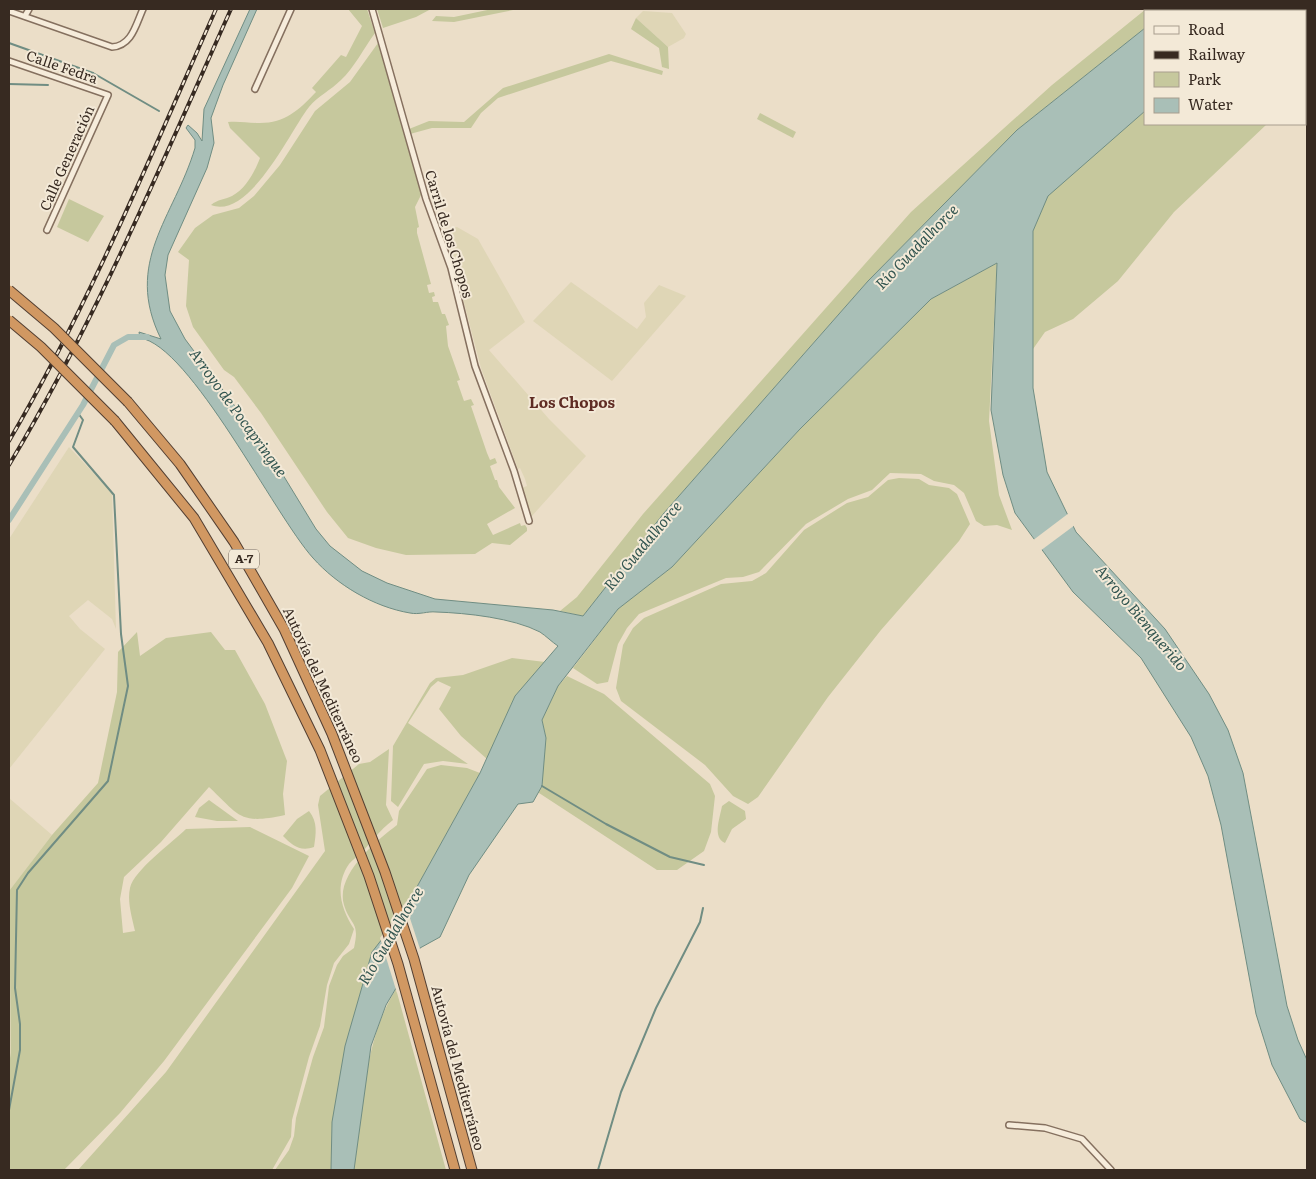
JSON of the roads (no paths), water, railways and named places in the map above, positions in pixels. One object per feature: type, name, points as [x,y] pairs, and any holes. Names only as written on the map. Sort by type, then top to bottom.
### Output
[{"type":"highway","name":"Autovía del Mediterráneo","points":[[9,290],[54,328],[128,402],[180,464],[234,542],[284,629],[332,734],[382,863],[414,959],[472,1170]]},
{"type":"highway","name":"A-7","points":[[9,320],[41,347],[115,421],[194,518],[268,643],[320,750],[369,876],[395,955],[455,1170]]},
{"type":"street","points":[[25,16],[28,9]]},
{"type":"street","points":[[9,11],[112,46],[121,46],[130,39],[143,9]]},
{"type":"street","points":[[255,89],[291,9]]},
{"type":"street","name":"Carril de los Chopos","points":[[372,9],[426,199],[451,268],[475,366],[514,471],[528,520]]},
{"type":"street","name":"Calle Fedra","points":[[9,61],[108,95]]},
{"type":"street","name":"Calle Generación","points":[[47,230],[108,95]]},
{"type":"street","points":[[1009,1124],[1044,1128],[1082,1139],[1111,1170]]},
{"type":"water","points":[[250,9],[257,9],[223,85],[211,118],[214,143],[207,168],[168,255],[165,275],[170,311],[185,339],[269,452],[316,529],[330,546],[362,571],[387,583],[435,599],[553,610],[583,616],[664,513],[868,281],[1017,130],[1144,29],[1144,112],[1048,196],[1033,231],[1033,388],[1047,472],[1076,532],[1165,629],[1209,694],[1228,730],[1243,773],[1287,1006],[1307,1060],[1307,1123],[1300,1119],[1272,1065],[1256,1014],[1221,825],[1208,776],[1191,737],[1141,658],[1073,592],[1015,513],[1003,475],[991,410],[997,263],[931,299],[800,429],[672,567],[618,609],[558,686],[542,720],[546,738],[542,786],[533,802],[518,804],[469,875],[440,937],[420,948],[386,1005],[371,1046],[354,1170],[331,1170],[332,1122],[345,1046],[372,952],[403,912],[480,773],[515,696],[558,646],[540,632],[517,623],[490,617],[433,612],[417,614],[396,610],[370,600],[345,586],[313,558],[297,537],[231,435],[183,369],[160,348],[140,338],[139,332],[161,339],[151,312],[147,287],[150,263],[156,241],[195,148],[195,140],[186,128],[188,125],[197,133],[202,141],[204,109]]},
{"type":"waterway","points":[[9,43],[93,73]]},
{"type":"waterway","points":[[88,74],[93,73],[159,111]]},
{"type":"waterway","points":[[9,84],[48,85]]},
{"type":"waterway","points":[[9,520],[83,405],[114,345],[128,337],[147,337]]},
{"type":"waterway","points":[[9,1110],[20,1050],[20,1024],[15,988],[17,890],[28,873],[108,781],[128,686],[121,634],[114,495],[73,447],[83,420],[78,413]]},
{"type":"waterway","points":[[542,786],[606,824],[670,857],[704,865]]},
{"type":"waterway","points":[[598,1170],[621,1092],[656,1008],[700,922],[703,908]]},
{"type":"railway","points":[[9,441],[93,282],[216,9]]},
{"type":"railway","points":[[9,465],[41,410],[99,298],[231,9]]},
{"type":"district","name":"Los Chopos","points":[[572,403]]},
{"type":"water label","name":"Río Guadalhorce","points":[[917,247]]},
{"type":"water label","name":"Arroyo de Pocapringue","points":[[238,413]]},
{"type":"water label","name":"Río Guadalhorce","points":[[643,546]]},
{"type":"water label","name":"Arroyo Bienquerido","points":[[1141,618]]},
{"type":"water label","name":"Río Guadalhorce","points":[[391,936]]}]
